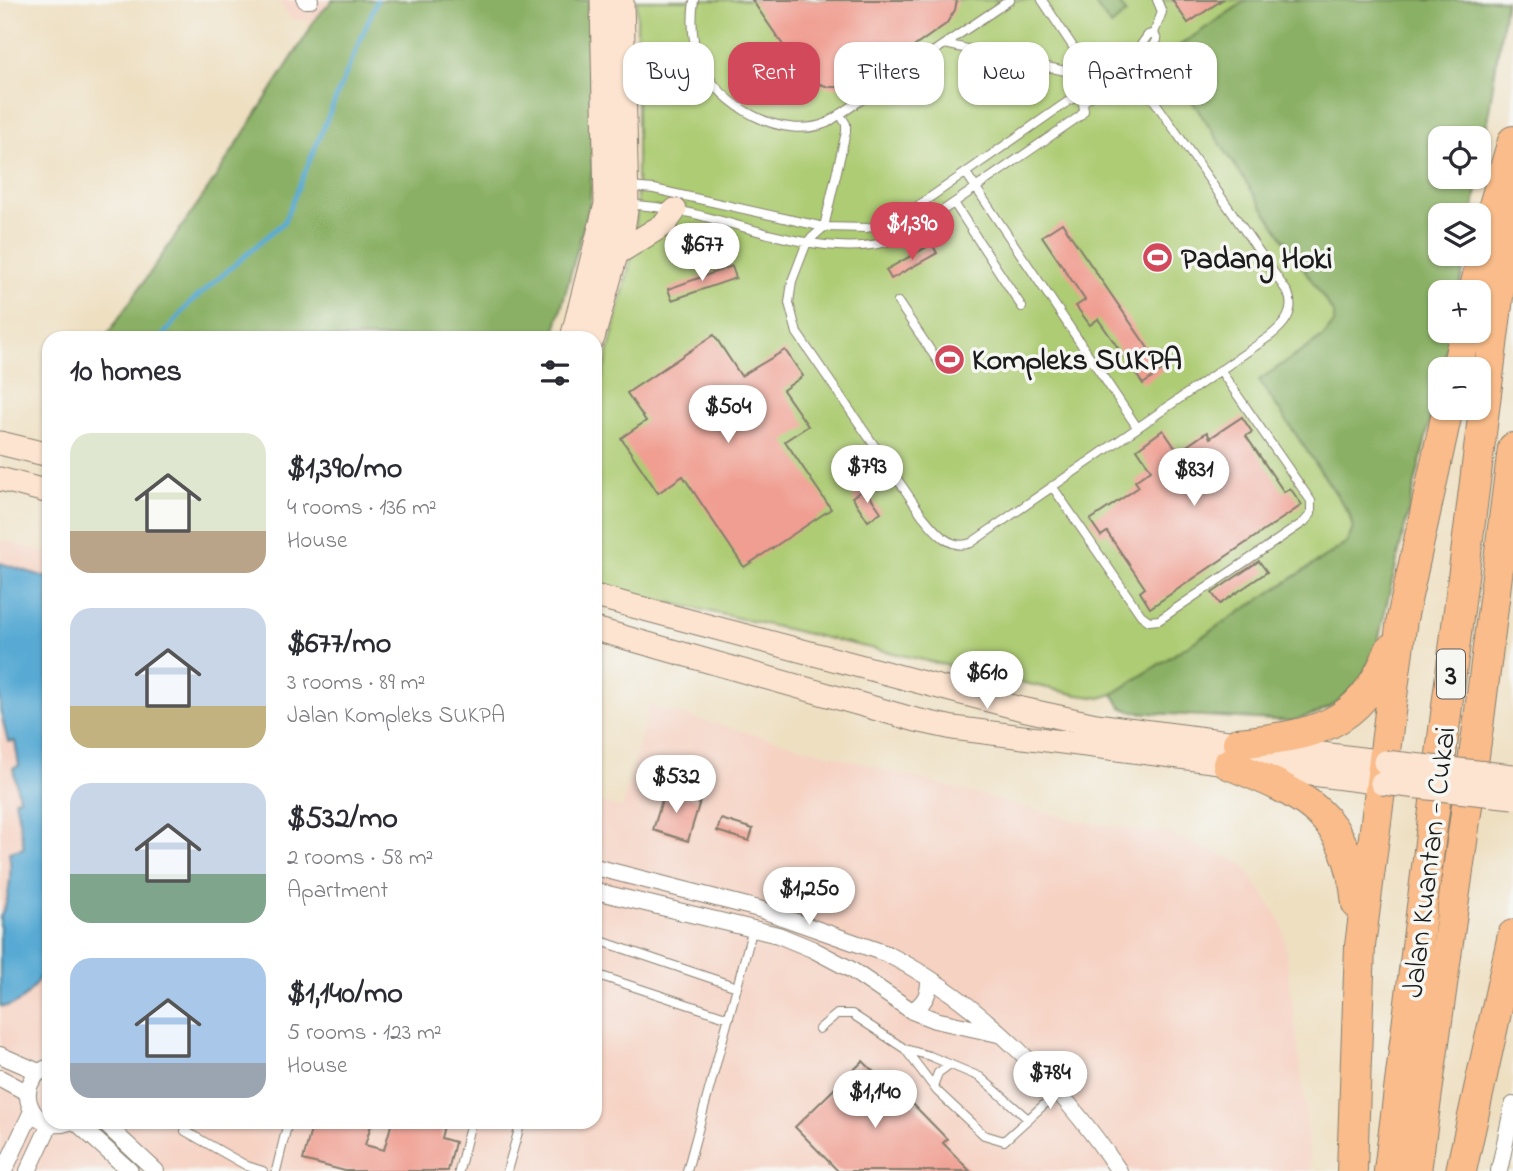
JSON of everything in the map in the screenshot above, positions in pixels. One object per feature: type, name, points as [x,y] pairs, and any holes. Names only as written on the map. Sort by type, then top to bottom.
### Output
[{"type":"highway","points":[[1477,280],[1513,141]]},
{"type":"highway","name":"Jalan Kuantan - Cukai","points":[[1389,1171],[1513,177]]},
{"type":"highway","points":[[1352,1171],[1360,946],[1402,619],[1445,420]]},
{"type":"highway","name":"Jalan Kuantan - Cukai","points":[[1416,1171],[1478,727],[1513,448]]},
{"type":"highway","points":[[1233,754],[1312,731],[1336,721],[1356,707],[1373,687],[1402,619]]},
{"type":"highway","points":[[1233,754],[1325,816],[1339,837],[1349,857],[1360,946]]},
{"type":"highway","points":[[1461,1171],[1513,935]]},
{"type":"main road","points":[[595,331],[623,230],[602,100],[602,0]]},
{"type":"main road","points":[[574,331],[617,195],[622,0]]},
{"type":"main road","points":[[616,254],[665,224],[674,210]]},
{"type":"main road","points":[[0,443],[42,454]]},
{"type":"main road","points":[[0,480],[42,490]]},
{"type":"main road","points":[[602,596],[1022,709],[1233,754]]},
{"type":"main road","points":[[602,632],[916,720],[998,735],[1233,754],[1383,773],[1513,797]]},
{"type":"main road","points":[[1383,773],[1513,776]]},
{"type":"street","points":[[602,869],[759,909],[887,954],[929,978],[967,1005],[1058,1092],[1082,1118],[1119,1171]]},
{"type":"street","points":[[602,893],[753,928],[797,942],[828,957],[912,1011],[943,1023],[1000,1035]]},
{"type":"street","points":[[912,1011],[927,998],[929,978]]},
{"type":"street","points":[[0,1055],[42,1068]]},
{"type":"street","points":[[42,1071],[29,1085],[28,1093],[32,1111],[42,1120]]},
{"type":"street","points":[[0,1078],[28,1093]]},
{"type":"street","points":[[1499,1171],[1508,1146],[1513,1105]]},
{"type":"street","points":[[4,1171],[32,1111]]},
{"type":"street","points":[[28,1171],[48,1129]]},
{"type":"street","points":[[84,1129],[130,1171]]},
{"type":"street","points":[[111,1129],[156,1171]]},
{"type":"lane","points":[[694,0],[693,32],[699,60],[712,82],[728,98],[766,121],[795,128],[820,126],[1010,0]]},
{"type":"lane","points":[[1042,0],[1069,42]]},
{"type":"lane","points":[[1143,42],[1148,35],[1154,33],[1162,12],[1157,0]]},
{"type":"lane","points":[[945,44],[1063,70]]},
{"type":"lane","points":[[617,195],[654,189],[824,227],[867,228],[899,219],[1063,105]]},
{"type":"lane","points":[[617,195],[807,242],[877,246],[910,233],[954,204],[1080,116],[1084,111],[1083,105]]},
{"type":"lane","points":[[840,114],[846,124],[846,132],[824,227],[807,242],[789,292],[793,325],[931,526],[953,544],[963,546],[1283,326],[1290,312],[1291,298],[1157,105]]},
{"type":"lane","points":[[966,173],[1137,427]]},
{"type":"lane","points":[[954,204],[1022,307]]},
{"type":"lane","points":[[898,302],[939,363]]},
{"type":"lane","points":[[1052,486],[1141,615],[1149,621],[1159,620],[1304,522],[1311,514],[1311,501],[1220,370]]},
{"type":"lane","points":[[687,1171],[753,928]]},
{"type":"lane","points":[[602,941],[737,987]]},
{"type":"lane","points":[[602,976],[729,1018]]},
{"type":"lane","points":[[819,1029],[837,1014],[852,1014],[905,1049],[980,1077],[1028,1119]]},
{"type":"lane","points":[[905,1049],[933,1086],[984,1135],[1004,1141],[1058,1092]]},
{"type":"lane","points":[[933,1086],[938,1073],[950,1064]]},
{"type":"lane","points":[[275,1171],[286,1129]]},
{"type":"lane","points":[[459,1171],[469,1129]]},
{"type":"lane","points":[[507,1171],[520,1129]]},
{"type":"lane","points":[[186,1131],[247,1166],[263,1171]]},
{"type":"shaded area","points":[[278,0],[332,0],[312,21],[291,19]]},
{"type":"shaded area","points":[[0,540],[42,551],[42,1129],[602,1129],[602,804],[622,808],[649,706],[1080,822],[1165,833],[1243,864],[1282,923],[1305,1103],[1310,1171],[0,1171]]},
{"type":"green space","points":[[332,0],[589,0],[592,169],[590,203],[555,331],[110,331],[210,186],[313,22]]},
{"type":"green space","name":"Kompleks SUKPA","points":[[637,0],[1247,0],[1185,42],[1063,42],[1063,105],[1213,105],[1334,314],[1334,323],[1323,337],[1260,380],[1349,513],[1353,528],[1347,543],[1113,694],[1100,698],[614,590],[602,582],[602,379],[632,254],[637,214],[637,105],[714,105],[714,42],[637,42]]},
{"type":"green space","points":[[1092,0],[1117,0],[1126,13],[1111,26]]},
{"type":"green space","points":[[1247,0],[1506,0],[1487,126],[1428,126],[1428,189],[1477,189],[1475,203],[1428,203],[1428,266],[1464,266],[1461,280],[1428,280],[1428,343],[1448,343],[1445,357],[1428,357],[1428,420],[1430,420],[1376,650],[1360,681],[1336,703],[1318,713],[1291,721],[1133,712],[1121,707],[1113,694],[1347,543],[1353,528],[1349,513],[1259,380],[1323,337],[1334,323],[1334,314],[1195,105],[1217,105],[1217,42],[1185,42]]},
{"type":"water","points":[[0,563],[42,576],[42,972],[30,992],[9,1006],[0,1006],[0,917],[9,885],[9,852],[24,848],[15,799],[19,798],[13,768],[19,766],[15,741],[8,742],[0,710]]},
{"type":"building","points":[[752,0],[957,0],[955,10],[946,24],[921,42],[834,42],[834,87],[820,84],[820,42],[781,42]]},
{"type":"building","points":[[1172,0],[1222,0],[1188,23]]},
{"type":"building","points":[[1062,223],[1163,370],[1143,384],[1098,319],[1090,325],[1076,306],[1085,300],[1042,236]]},
{"type":"building","points":[[932,244],[937,253],[891,279],[886,270]]},
{"type":"building","points":[[732,266],[736,278],[672,300],[668,289]]},
{"type":"building","points":[[714,335],[741,376],[785,350],[803,376],[783,390],[808,426],[785,441],[831,509],[744,567],[683,476],[658,493],[621,438],[646,421],[627,393]]},
{"type":"building","points":[[1242,417],[1252,432],[1246,436],[1284,492],[1290,488],[1302,505],[1150,608],[1140,592],[1145,588],[1107,532],[1101,536],[1090,520],[1139,487],[1135,481],[1151,470],[1137,449],[1163,430],[1178,452],[1207,432],[1210,438]]},
{"type":"building","points":[[865,489],[881,512],[868,521],[852,497]]},
{"type":"building","points":[[1259,561],[1267,572],[1220,604],[1212,593]]},
{"type":"building","points":[[667,784],[676,787],[674,793],[700,801],[688,841],[653,830]]},
{"type":"building","points":[[721,819],[753,829],[749,841],[717,831]]},
{"type":"building","points":[[863,1061],[903,1102],[907,1098],[947,1139],[943,1143],[970,1171],[838,1171],[795,1127]]},
{"type":"building","points":[[311,1129],[370,1129],[365,1145],[384,1150],[390,1129],[443,1129],[441,1138],[455,1142],[448,1171],[345,1171],[303,1160]]},
{"type":"waterway","points":[[167,331],[189,304],[284,222],[377,0]]},
{"type":"place","name":"Padang Hoki","points":[[1158,258]]},
{"type":"place","name":"Kompleks SUKPA","points":[[949,359]]}]
